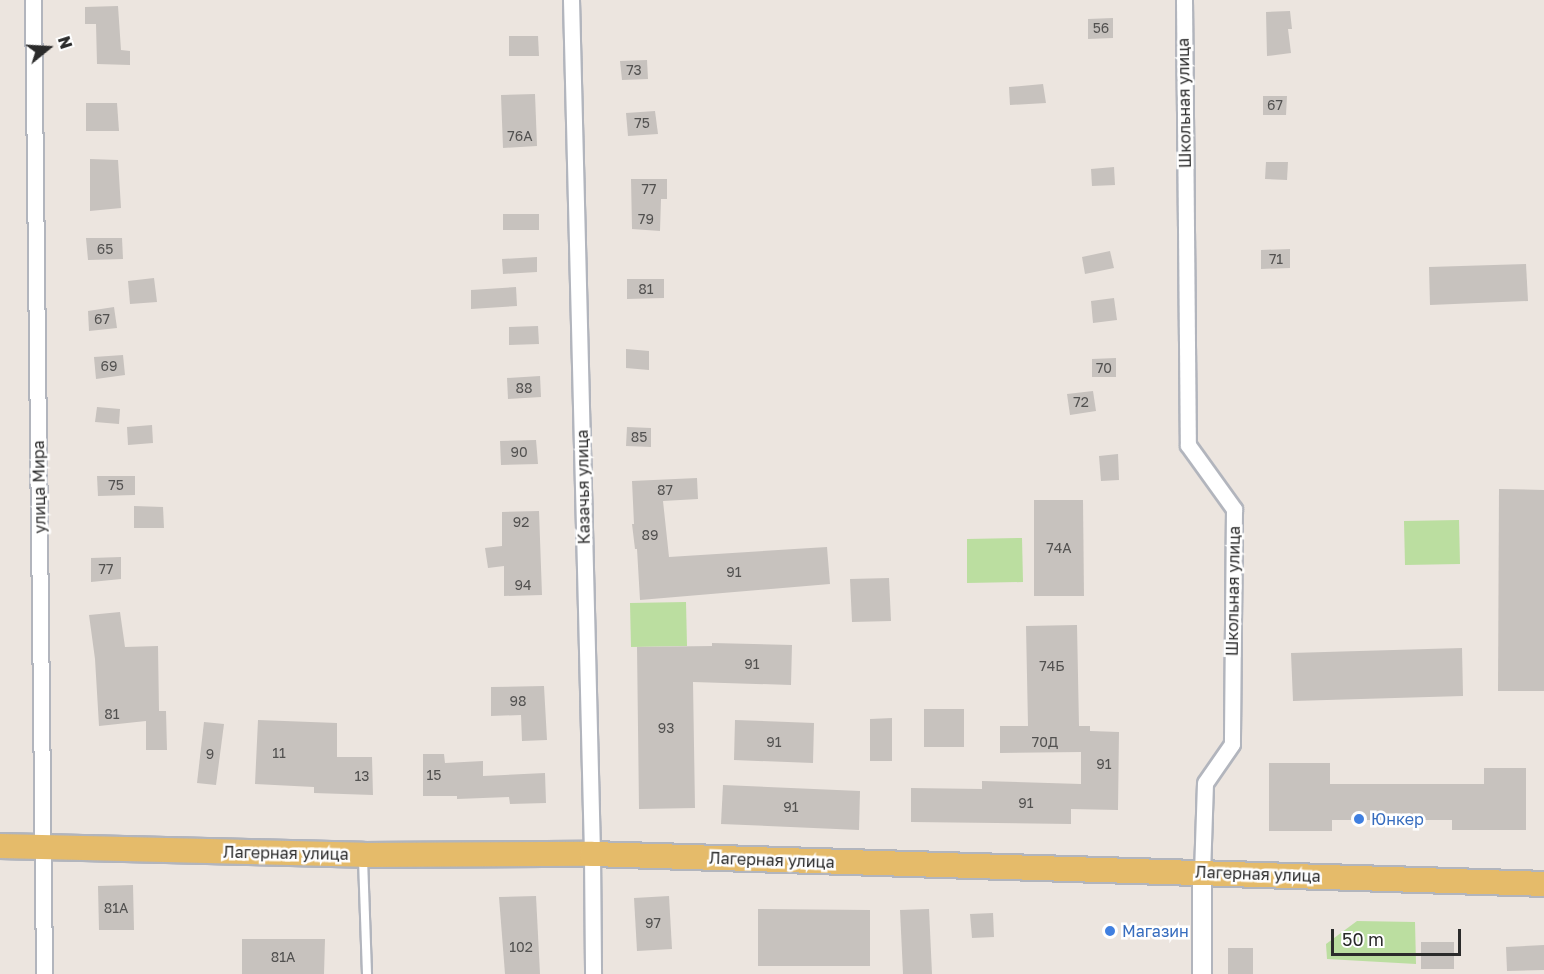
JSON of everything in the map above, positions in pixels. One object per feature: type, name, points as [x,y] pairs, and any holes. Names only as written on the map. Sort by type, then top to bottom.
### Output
[{"type":"main road","name":"Лагерная улица","points":[[0,846],[363,855],[592,854],[1544,884]]},
{"type":"street","name":"улица Мира","points":[[33,0],[44,974]]},
{"type":"street","name":"Казачья улица","points":[[571,0],[592,854],[592,974]]},
{"type":"street","name":"Школьная улица","points":[[1184,0],[1188,445],[1234,509],[1232,744],[1205,783],[1202,872],[1203,974]]},
{"type":"lane","points":[[363,855],[367,974]]},
{"type":"green space","points":[[1459,520],[1460,564],[1405,565],[1404,521]]},
{"type":"green space","points":[[1022,538],[1023,582],[967,583],[967,539]]},
{"type":"green space","points":[[686,602],[687,646],[631,647],[630,603]]},
{"type":"green space","points":[[1357,921],[1415,922],[1416,964],[1327,959],[1326,944]]},
{"type":"building","points":[[118,6],[121,50],[130,51],[130,65],[97,64],[96,24],[85,24],[85,7]]},
{"type":"building","points":[[1290,11],[1292,29],[1288,29],[1291,53],[1267,56],[1266,12]]},
{"type":"building","points":[[1113,18],[1113,38],[1088,39],[1088,19]]},
{"type":"building","points":[[509,36],[538,36],[539,56],[509,56]]},
{"type":"building","points":[[647,60],[648,79],[622,80],[620,61]]},
{"type":"building","points":[[1043,84],[1046,103],[1010,105],[1009,87]]},
{"type":"building","points":[[535,94],[537,146],[503,148],[501,95]]},
{"type":"building","points":[[1263,96],[1287,96],[1286,115],[1263,115]]},
{"type":"building","points":[[86,103],[117,103],[119,131],[86,131]]},
{"type":"building","points":[[655,111],[658,134],[628,136],[626,113]]},
{"type":"building","points":[[90,159],[118,160],[121,208],[90,211]]},
{"type":"building","points":[[1266,162],[1288,162],[1287,180],[1265,179]]},
{"type":"building","points":[[1114,167],[1115,185],[1092,186],[1091,169]]},
{"type":"building","points":[[631,179],[667,179],[667,199],[661,199],[660,231],[632,229]]},
{"type":"building","points":[[503,214],[539,214],[539,230],[503,230]]},
{"type":"building","points":[[86,238],[122,238],[123,259],[88,260]]},
{"type":"building","points":[[1290,249],[1290,268],[1261,269],[1261,250]]},
{"type":"building","points":[[1110,251],[1114,268],[1085,274],[1082,257]]},
{"type":"building","points":[[537,257],[537,272],[503,274],[502,259]]},
{"type":"building","points":[[1526,264],[1528,301],[1430,305],[1429,267]]},
{"type":"building","points":[[154,278],[157,302],[130,304],[128,281]]},
{"type":"building","points":[[627,279],[664,279],[664,298],[627,299]]},
{"type":"building","points":[[516,287],[517,306],[471,309],[471,290]]},
{"type":"building","points":[[1114,298],[1117,320],[1093,323],[1091,301]]},
{"type":"building","points":[[114,307],[117,328],[89,331],[88,311]]},
{"type":"building","points":[[538,326],[539,344],[509,345],[509,327]]},
{"type":"building","points":[[626,349],[649,351],[649,370],[626,368]]},
{"type":"building","points":[[123,355],[125,375],[96,379],[94,357]]},
{"type":"building","points":[[1116,358],[1116,377],[1092,377],[1092,359]]},
{"type":"building","points":[[540,376],[541,397],[508,399],[507,378]]},
{"type":"building","points":[[1093,391],[1096,411],[1070,415],[1067,394]]},
{"type":"building","points":[[97,407],[120,409],[119,424],[95,422]]},
{"type":"building","points":[[152,425],[153,443],[128,445],[127,427]]},
{"type":"building","points":[[627,427],[651,428],[651,447],[626,446]]},
{"type":"building","points":[[536,440],[538,464],[501,465],[500,441]]},
{"type":"building","points":[[1118,454],[1119,480],[1101,481],[1099,456]]},
{"type":"building","points":[[97,476],[135,476],[135,495],[98,496]]},
{"type":"building","points":[[697,478],[698,499],[663,501],[669,557],[827,547],[830,584],[640,600],[637,549],[635,549],[632,524],[634,524],[632,481]]},
{"type":"building","points":[[1499,489],[1544,490],[1544,691],[1498,691]]},
{"type":"building","points":[[1034,500],[1083,500],[1084,596],[1034,596]]},
{"type":"building","points":[[134,506],[163,507],[164,528],[134,528]]},
{"type":"building","points":[[539,511],[542,595],[504,596],[504,566],[488,568],[485,548],[502,546],[502,512]]},
{"type":"building","points":[[121,557],[121,579],[91,582],[91,558]]},
{"type":"building","points":[[889,578],[891,621],[852,622],[850,579]]},
{"type":"building","points":[[120,612],[125,647],[158,646],[159,711],[166,711],[167,750],[146,750],[146,721],[99,726],[95,659],[89,615]]},
{"type":"building","points":[[1077,625],[1079,726],[1090,726],[1090,731],[1119,732],[1118,810],[1071,809],[1071,824],[911,822],[911,788],[982,789],[982,781],[1081,784],[1081,752],[1000,753],[1000,726],[1028,726],[1026,626]]},
{"type":"building","points":[[712,643],[792,645],[791,685],[693,682],[695,808],[639,809],[637,647],[712,646]]},
{"type":"building","points":[[1462,648],[1463,696],[1293,701],[1291,653]]},
{"type":"building","points":[[544,686],[547,740],[522,741],[521,715],[491,716],[491,687]]},
{"type":"building","points":[[924,709],[964,709],[964,747],[924,747]]},
{"type":"building","points":[[892,718],[892,761],[870,761],[870,719]]},
{"type":"building","points":[[258,720],[337,723],[337,757],[372,757],[373,795],[314,793],[314,787],[255,784]]},
{"type":"building","points":[[735,720],[814,723],[813,763],[734,760]]},
{"type":"building","points":[[204,722],[224,724],[216,785],[197,783]]},
{"type":"building","points":[[423,754],[444,754],[445,763],[483,761],[483,776],[545,773],[546,803],[510,804],[509,797],[457,799],[457,796],[423,796]]},
{"type":"building","points":[[1269,763],[1330,763],[1330,784],[1484,784],[1484,768],[1526,768],[1526,830],[1452,830],[1452,820],[1332,820],[1332,831],[1269,831]]},
{"type":"building","points":[[723,785],[860,791],[859,830],[721,824]]},
{"type":"building","points":[[133,885],[134,930],[99,930],[98,886]]},
{"type":"building","points":[[536,896],[540,974],[505,974],[499,897]]},
{"type":"building","points":[[669,896],[672,949],[637,951],[634,898]]},
{"type":"building","points":[[758,909],[870,910],[870,966],[758,966]]},
{"type":"building","points":[[929,909],[932,974],[903,974],[900,910]]},
{"type":"building","points":[[993,913],[994,937],[972,938],[970,914]]},
{"type":"building","points":[[242,939],[325,939],[324,974],[242,974]]},
{"type":"building","points":[[1421,942],[1454,942],[1454,969],[1421,969]]},
{"type":"building","points":[[1544,945],[1544,970],[1507,971],[1506,947]]},
{"type":"building","points":[[1228,948],[1253,948],[1253,974],[1228,974]]},
{"type":"place","name":"Юнкер","points":[[1359,819]]},
{"type":"place","name":"Магазин","points":[[1110,931]]}]
